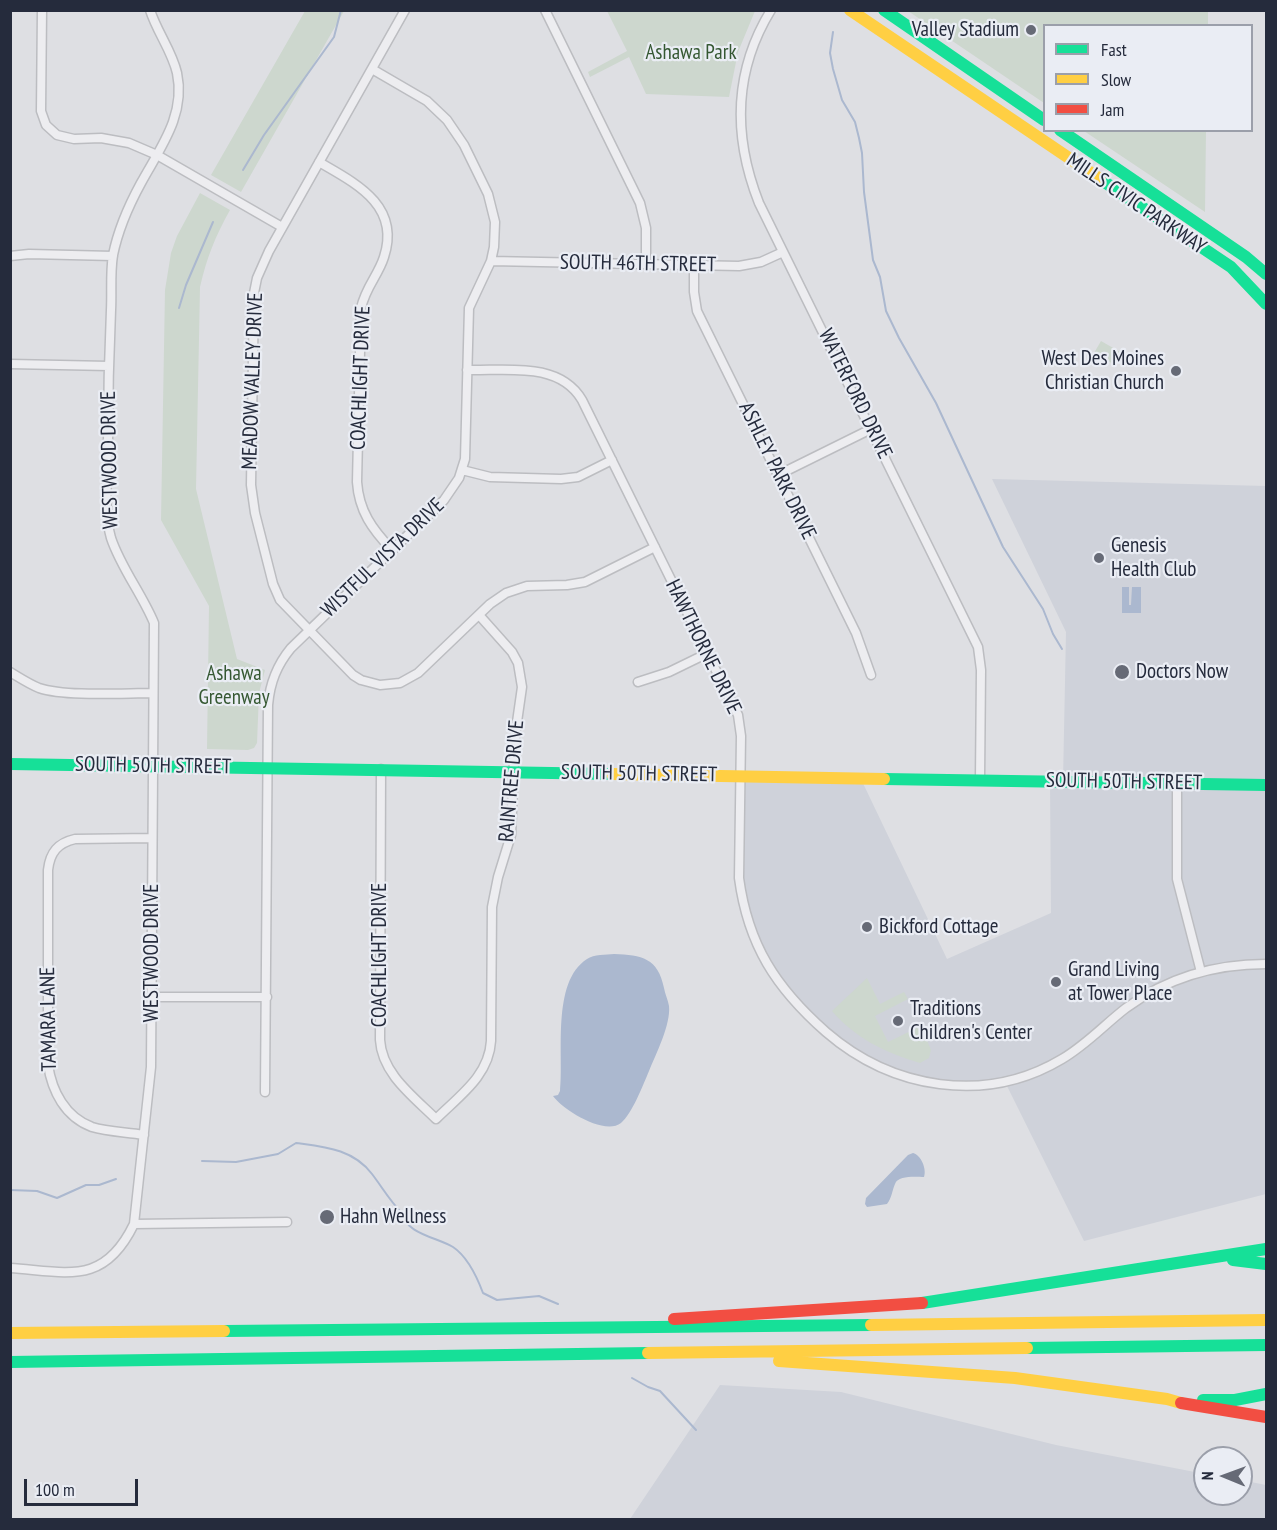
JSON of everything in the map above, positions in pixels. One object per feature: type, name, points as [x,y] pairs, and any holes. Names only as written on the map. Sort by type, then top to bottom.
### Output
[{"type":"main road","name":"MILLS CIVIC PARKWAY","points":[[850,10],[1232,267],[1266,304]]},
{"type":"main road","points":[[884,10],[1043,119]]},
{"type":"main road","name":"MILLS CIVIC PARKWAY","points":[[1063,132],[1246,257],[1266,274]]},
{"type":"main road","points":[[1253,289],[1266,274]]},
{"type":"main road","name":"SOUTH 50TH STREET","points":[[10,764],[1266,785]]},
{"type":"main road","points":[[615,1328],[690,1317],[909,1305],[1266,1249]]},
{"type":"main road","points":[[1200,1261],[1232,1260],[1266,1264]]},
{"type":"main road","points":[[10,1333],[1266,1320]]},
{"type":"main road","points":[[10,1362],[1266,1345]]},
{"type":"main road","points":[[720,1353],[752,1360],[1015,1378],[1167,1399],[1192,1406],[1266,1418]]},
{"type":"main road","points":[[1167,1399],[1246,1400],[1266,1394]]},
{"type":"street","points":[[42,10],[41,111],[46,124],[57,135],[74,139],[101,138],[129,143],[157,155],[282,227]]},
{"type":"street","name":"WESTWOOD DRIVE","points":[[10,1268],[83,1272],[113,1257],[126,1240],[134,1224],[144,1135],[151,1067],[154,623],[111,537],[108,366],[113,256],[121,226],[140,186],[170,133],[177,111],[177,73],[168,48],[155,27],[150,10]]},
{"type":"street","name":"MEADOW VALLEY DRIVE","points":[[405,10],[262,263],[254,293],[251,485],[255,513],[276,591],[286,608],[353,675],[370,684],[390,685],[418,674],[496,599],[516,588],[585,582],[655,547]]},
{"type":"street","points":[[545,10],[640,202],[646,228],[646,264]]},
{"type":"street","name":"WATERFORD DRIVE","points":[[771,10],[750,52],[741,97],[744,157],[752,185],[783,252],[978,647],[981,670],[980,779]]},
{"type":"street","name":"WISTFUL VISTA DRIVE","points":[[266,1092],[268,705],[272,680],[283,658],[454,488],[462,470],[465,450],[469,308],[491,261],[495,234],[492,207],[484,186],[456,132],[427,101],[372,69]]},
{"type":"street","name":"COACHLIGHT DRIVE","points":[[319,162],[356,183],[370,194],[382,212],[385,223],[387,234],[384,255],[368,285],[361,308],[357,482],[364,515],[370,526],[392,550]]},
{"type":"street","name":"SOUTH 46TH STREET","points":[[491,261],[750,265],[783,252]]},
{"type":"street","points":[[10,256],[29,254],[113,256]]},
{"type":"street","name":"ASHLEY PARK DRIVE","points":[[694,265],[697,311],[856,633],[871,675]]},
{"type":"street","points":[[10,364],[108,366]]},
{"type":"street","name":"HAWTHORNE DRIVE","points":[[467,370],[544,372],[563,379],[578,393],[738,715],[741,736],[739,878],[752,934],[766,965],[780,985],[803,1011],[851,1051],[874,1065],[926,1083],[987,1084],[1024,1076],[1060,1061],[1084,1045],[1144,996],[1180,979],[1201,972],[1242,964],[1266,964]]},
{"type":"street","points":[[778,475],[872,429]]},
{"type":"street","points":[[462,470],[490,477],[561,479],[578,477],[612,460]]},
{"type":"street","name":"RAINTREE DRIVE","points":[[436,1119],[481,1074],[489,1055],[492,907],[498,877],[511,835],[515,736],[522,687],[521,675],[512,652],[479,615]]},
{"type":"street","points":[[638,682],[669,672],[708,653]]},
{"type":"street","points":[[10,672],[41,688],[62,692],[153,693]]},
{"type":"street","name":"COACHLIGHT DRIVE","points":[[381,769],[381,1053],[394,1077],[436,1119]]},
{"type":"street","points":[[1177,783],[1177,879],[1201,972]]},
{"type":"street","name":"TAMARA LANE","points":[[144,1135],[92,1126],[83,1122],[64,1106],[50,1080],[48,1065],[48,870],[49,859],[54,849],[64,842],[75,839],[152,838]]},
{"type":"street","points":[[152,997],[267,997]]},
{"type":"street","points":[[134,1224],[287,1222]]},
{"type":"shaded area","points":[[992,479],[1266,486],[1266,1194],[1084,1241],[1005,1082],[966,1086],[901,1076],[827,1032],[766,965],[742,898],[740,775],[860,777],[947,959],[1051,913],[1050,781],[1063,781],[1066,632]]},
{"type":"shaded area","points":[[720,1385],[841,1392],[1056,1445],[1193,1472],[1193,1506],[1253,1506],[1253,1482],[1266,1485],[1266,1519],[630,1519]]},
{"type":"green space","points":[[305,11],[344,11],[241,192],[211,175]]},
{"type":"green space","name":"Ashawa Park","points":[[607,11],[755,11],[738,52],[729,97],[646,94],[629,57],[590,77],[588,72],[627,51]]},
{"type":"green space","points":[[908,11],[1208,11],[1208,24],[1043,24],[1043,102]]},
{"type":"green space","points":[[1085,132],[1206,132],[1205,212]]},
{"type":"green space","name":"Ashawa Greenway","points":[[200,193],[230,210],[212,247],[200,287],[196,489],[237,659],[265,670],[259,693],[257,743],[254,748],[248,750],[207,749],[209,606],[161,520],[165,290],[171,253],[177,236]]},
{"type":"green space","points":[[1101,341],[1122,353],[1115,365],[1094,353]]},
{"type":"green space","points":[[867,978],[880,1004],[904,992],[908,999],[875,1016],[888,1042],[921,1026],[931,1050],[929,1058],[920,1063],[883,1049],[861,1037],[832,1011]]},
{"type":"water","points":[[1122,587],[1129,587],[1129,605],[1131,605],[1132,587],[1141,587],[1141,613],[1122,613]]},
{"type":"water","points":[[614,954],[641,957],[653,964],[661,978],[669,1004],[669,1013],[662,1039],[633,1106],[621,1123],[604,1126],[594,1124],[574,1114],[553,1096],[558,1095],[560,1091],[562,1020],[568,984],[576,970],[590,957]]},
{"type":"water","points":[[913,1153],[919,1156],[923,1163],[924,1177],[900,1179],[895,1184],[887,1204],[867,1207],[866,1198],[908,1155]]},
{"type":"waterway","points":[[243,170],[264,135],[334,37],[341,10]]},
{"type":"waterway","points":[[833,32],[830,53],[833,69],[842,100],[855,122],[859,138],[873,260],[880,277],[886,311],[936,403],[1003,547],[1043,609],[1062,649]]},
{"type":"waterway","points":[[179,308],[186,285],[213,222]]},
{"type":"waterway","points":[[202,1161],[236,1162],[278,1154],[296,1143],[328,1148],[347,1154],[372,1174],[409,1225],[422,1234],[453,1247],[463,1256],[483,1293],[497,1300],[539,1296],[558,1304]]},
{"type":"waterway","points":[[10,1190],[37,1191],[57,1198],[86,1185],[99,1185],[116,1179]]},
{"type":"waterway","points":[[632,1378],[660,1391],[696,1430]]},
{"type":"traffic: fast","points":[[884,10],[1043,119]]},
{"type":"traffic: fast","points":[[1063,132],[1246,257],[1266,274]]},
{"type":"traffic: fast","points":[[1100,179],[1231,267],[1266,304]]},
{"type":"traffic: fast","points":[[10,764],[612,774]]},
{"type":"traffic: fast","points":[[884,779],[1266,785]]},
{"type":"traffic: fast","points":[[922,1303],[1266,1249]]},
{"type":"traffic: fast","points":[[1233,1260],[1266,1264]]},
{"type":"traffic: fast","points":[[224,1331],[871,1325]]},
{"type":"traffic: fast","points":[[1027,1348],[1266,1345]]},
{"type":"traffic: fast","points":[[10,1362],[648,1353]]},
{"type":"traffic: fast","points":[[1203,1400],[1235,1400],[1266,1394]]},
{"type":"traffic: slow","points":[[850,10],[1100,179]]},
{"type":"traffic: slow","points":[[612,774],[884,779]]},
{"type":"traffic: slow","points":[[871,1325],[1266,1320]]},
{"type":"traffic: slow","points":[[10,1333],[224,1331]]},
{"type":"traffic: slow","points":[[648,1353],[1027,1348]]},
{"type":"traffic: slow","points":[[779,1361],[1015,1378],[1167,1399],[1181,1403]]},
{"type":"traffic: jam","points":[[674,1319],[922,1303]]},
{"type":"traffic: jam","points":[[1181,1403],[1266,1417]]},
{"type":"place","name":"Valley Stadium","points":[[1031,30]]},
{"type":"place","name":"West Des Moines Christian Church","points":[[1176,371]]},
{"type":"place","name":"Genesis Health Club","points":[[1099,558]]},
{"type":"place","name":"Doctors Now","points":[[1122,672]]},
{"type":"place","name":"Bickford Cottage","points":[[867,927]]},
{"type":"place","name":"Grand Living at Tower Place","points":[[1056,982]]},
{"type":"place","name":"Traditions Children's Center","points":[[898,1021]]},
{"type":"place","name":"Hahn Wellness","points":[[327,1217]]}]
